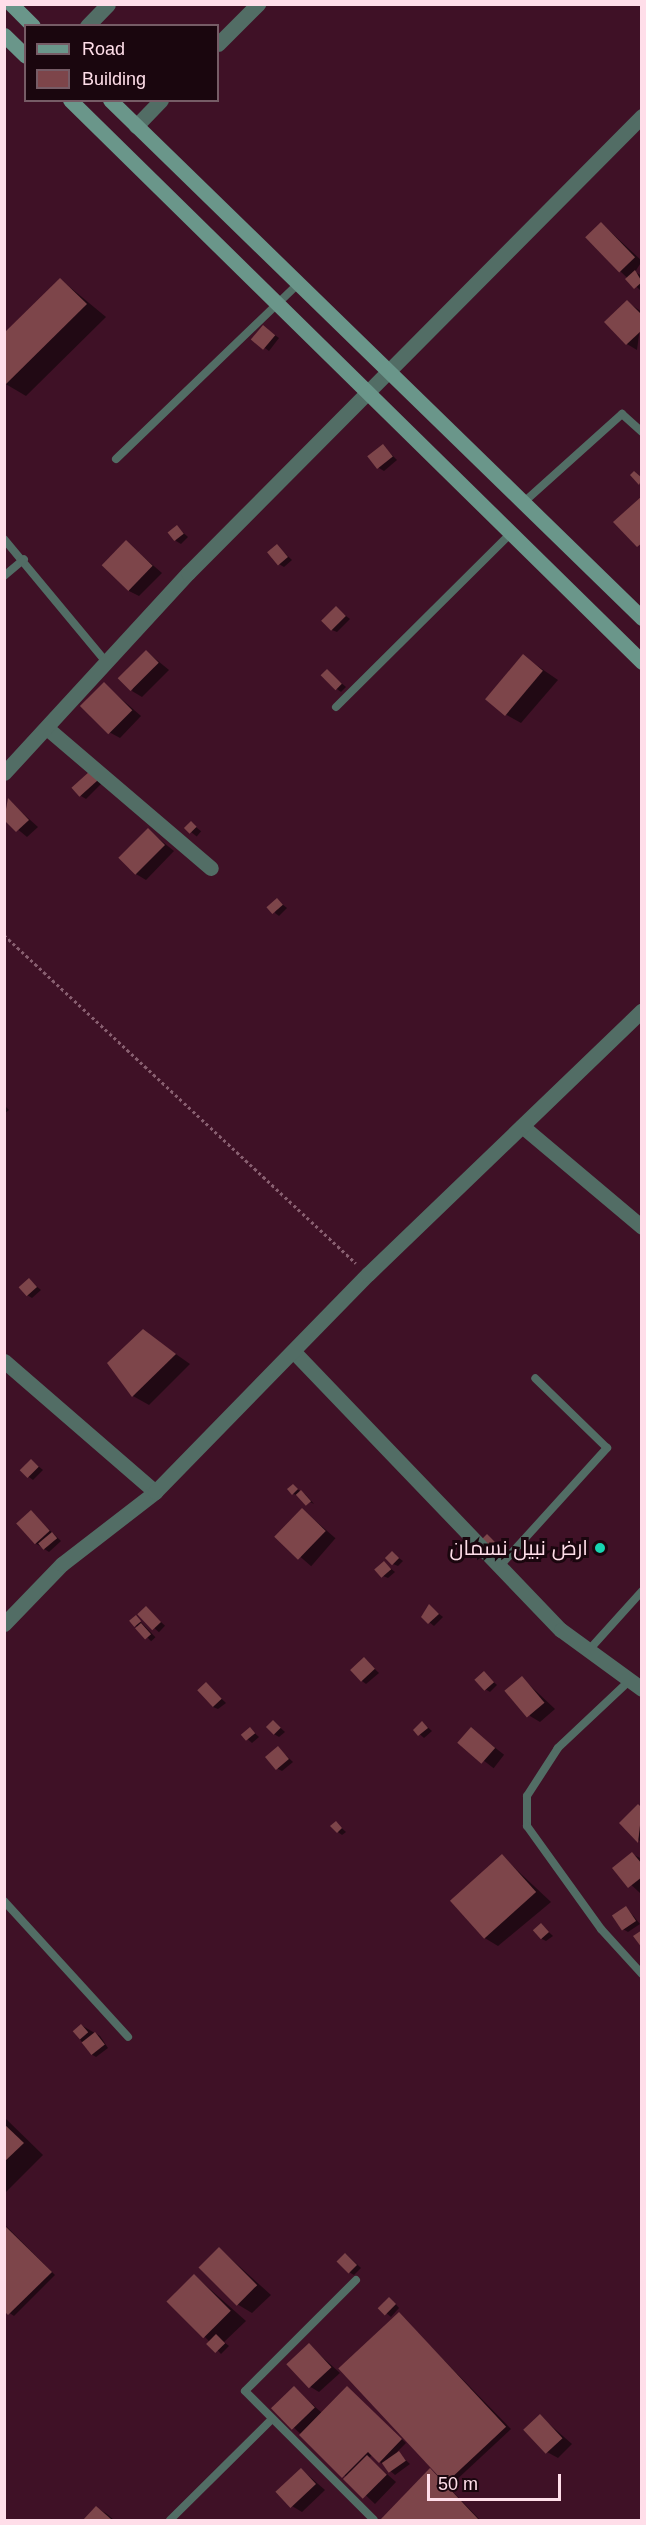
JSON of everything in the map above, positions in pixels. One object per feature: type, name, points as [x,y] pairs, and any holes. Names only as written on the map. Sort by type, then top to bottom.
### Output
[{"type":"street","points":[[11,4],[31,24]]},
{"type":"street","points":[[89,24],[108,4]]},
{"type":"street","points":[[219,43],[258,4]]},
{"type":"street","points":[[4,35],[24,54]]},
{"type":"street","points":[[72,102],[642,662]]},
{"type":"street","points":[[112,102],[642,618]]},
{"type":"street","points":[[135,126],[159,102]]},
{"type":"street","points":[[4,773],[48,729],[188,573],[370,395],[642,116]]},
{"type":"street","points":[[48,729],[211,868]]},
{"type":"street","points":[[4,1624],[62,1564],[155,1492],[368,1274],[642,1010]]},
{"type":"street","points":[[522,1126],[642,1227]]},
{"type":"street","points":[[294,1352],[499,1568],[588,1651],[635,1685]]},
{"type":"street","points":[[4,1361],[155,1492]]},
{"type":"lane","points":[[116,459],[275,301],[298,284]]},
{"type":"lane","points":[[524,502],[622,414],[642,432]]},
{"type":"lane","points":[[336,707],[511,533]]},
{"type":"lane","points":[[4,539],[24,559],[106,662]]},
{"type":"lane","points":[[4,576],[24,559]]},
{"type":"lane","points":[[499,1568],[607,1448],[535,1378]]},
{"type":"lane","points":[[588,1651],[642,1591]]},
{"type":"lane","points":[[635,1685],[558,1748],[527,1796],[527,1826],[601,1929],[642,1974]]},
{"type":"lane","points":[[4,1901],[128,2037]]},
{"type":"lane","points":[[356,2280],[245,2391],[374,2520]]},
{"type":"lane","points":[[170,2520],[272,2419]]},
{"type":"path","points":[[4,935],[368,1274]]},
{"type":"building","points":[[601,222],[635,257],[619,273],[585,237]]},
{"type":"building","points":[[635,270],[642,282],[634,289],[625,279]]},
{"type":"building","points":[[60,278],[87,304],[4,386],[4,333]]},
{"type":"building","points":[[627,300],[642,315],[642,330],[626,345],[604,322]]},
{"type":"building","points":[[263,325],[275,335],[263,350],[251,340]]},
{"type":"building","points":[[383,444],[393,457],[377,469],[367,456]]},
{"type":"building","points":[[634,471],[642,478],[639,485],[630,475]]},
{"type":"building","points":[[642,496],[642,543],[637,547],[613,522]]},
{"type":"building","points":[[177,525],[184,534],[174,541],[168,532]]},
{"type":"building","points":[[126,540],[153,566],[128,591],[102,565]]},
{"type":"building","points":[[277,544],[288,557],[278,565],[267,552]]},
{"type":"building","points":[[336,606],[346,616],[331,631],[321,621]]},
{"type":"building","points":[[146,650],[159,663],[130,691],[118,678]]},
{"type":"building","points":[[523,654],[543,671],[505,716],[485,699]]},
{"type":"building","points":[[327,669],[342,684],[335,690],[321,675]]},
{"type":"building","points":[[104,682],[132,710],[108,734],[80,706]]},
{"type":"building","points":[[90,771],[98,780],[79,797],[71,788]]},
{"type":"building","points":[[8,798],[29,820],[16,832],[4,820]]},
{"type":"building","points":[[191,821],[197,827],[190,834],[184,828]]},
{"type":"building","points":[[148,828],[165,845],[135,875],[118,858]]},
{"type":"building","points":[[277,898],[283,905],[272,914],[266,907]]},
{"type":"building","points":[[29,1278],[37,1287],[27,1296],[19,1287]]},
{"type":"building","points":[[143,1329],[176,1354],[132,1397],[107,1363]]},
{"type":"building","points":[[31,1459],[39,1467],[27,1478],[20,1470]]},
{"type":"building","points":[[293,1484],[298,1489],[292,1495],[287,1489]]},
{"type":"building","points":[[301,1490],[311,1501],[306,1506],[296,1495]]},
{"type":"building","points":[[302,1508],[326,1531],[298,1560],[274,1537]]},
{"type":"building","points":[[31,1510],[50,1531],[35,1544],[16,1523]]},
{"type":"building","points":[[52,1532],[57,1538],[43,1550],[38,1544]]},
{"type":"building","points":[[487,1534],[496,1543],[491,1549],[481,1540]]},
{"type":"building","points":[[392,1551],[399,1558],[392,1565],[385,1558]]},
{"type":"building","points":[[384,1561],[391,1569],[381,1578],[374,1570]]},
{"type":"building","points":[[429,1604],[439,1614],[428,1624],[421,1617]]},
{"type":"building","points":[[146,1606],[161,1622],[152,1630],[137,1614]]},
{"type":"building","points":[[136,1615],[141,1621],[134,1627],[129,1621]]},
{"type":"building","points":[[141,1623],[151,1634],[145,1640],[135,1628]]},
{"type":"building","points":[[364,1657],[375,1669],[361,1682],[350,1670]]},
{"type":"building","points":[[484,1671],[494,1682],[484,1691],[474,1680]]},
{"type":"building","points":[[522,1676],[544,1703],[527,1718],[504,1691]]},
{"type":"building","points":[[206,1682],[222,1699],[213,1707],[197,1690]]},
{"type":"building","points":[[273,1720],[281,1728],[274,1735],[266,1727]]},
{"type":"building","points":[[422,1721],[428,1728],[418,1736],[413,1730]]},
{"type":"building","points":[[250,1727],[255,1733],[246,1741],[241,1735]]},
{"type":"building","points":[[471,1727],[495,1748],[481,1764],[457,1743]]},
{"type":"building","points":[[278,1746],[289,1759],[276,1770],[265,1757]]},
{"type":"building","points":[[638,1804],[642,1808],[638,1843],[619,1823]]},
{"type":"building","points":[[336,1821],[342,1828],[337,1833],[330,1826]]},
{"type":"building","points":[[632,1852],[642,1864],[642,1877],[628,1888],[612,1868]]},
{"type":"building","points":[[502,1854],[536,1892],[484,1939],[450,1901]]},
{"type":"building","points":[[626,1906],[636,1921],[622,1930],[612,1916]]},
{"type":"building","points":[[541,1923],[549,1932],[541,1939],[533,1930]]},
{"type":"building","points":[[642,1930],[642,1948],[633,1936]]},
{"type":"building","points":[[81,2024],[88,2032],[80,2040],[73,2031]]},
{"type":"building","points":[[95,2032],[105,2045],[91,2055],[82,2042]]},
{"type":"building","points":[[4,2124],[24,2143],[4,2162]]},
{"type":"building","points":[[4,2225],[52,2272],[8,2315],[4,2311]]},
{"type":"building","points":[[219,2247],[257,2285],[237,2306],[198,2268]]},
{"type":"building","points":[[345,2253],[357,2265],[349,2274],[337,2261]]},
{"type":"building","points":[[194,2274],[231,2311],[203,2338],[166,2302]]},
{"type":"building","points":[[389,2297],[396,2304],[385,2315],[378,2308]]},
{"type":"building","points":[[399,2312],[506,2427],[445,2483],[338,2369]]},
{"type":"building","points":[[216,2334],[225,2343],[215,2353],[206,2344]]},
{"type":"building","points":[[309,2343],[332,2367],[309,2388],[286,2364]]},
{"type":"building","points":[[294,2386],[315,2408],[292,2430],[271,2408]]},
{"type":"building","points":[[347,2386],[402,2439],[379,2463],[368,2452],[342,2478],[299,2435]]},
{"type":"building","points":[[540,2414],[563,2438],[546,2454],[523,2430]]},
{"type":"building","points":[[399,2451],[406,2461],[389,2473],[382,2463]]},
{"type":"building","points":[[367,2455],[387,2475],[363,2499],[343,2479]]},
{"type":"building","points":[[301,2468],[316,2484],[290,2508],[275,2492]]},
{"type":"building","points":[[430,2468],[479,2520],[380,2520]]},
{"type":"building","points":[[96,2506],[112,2520],[83,2520]]},
{"type":"place","name":"ارض نبيل نسمان","points":[[600,1548]]}]
